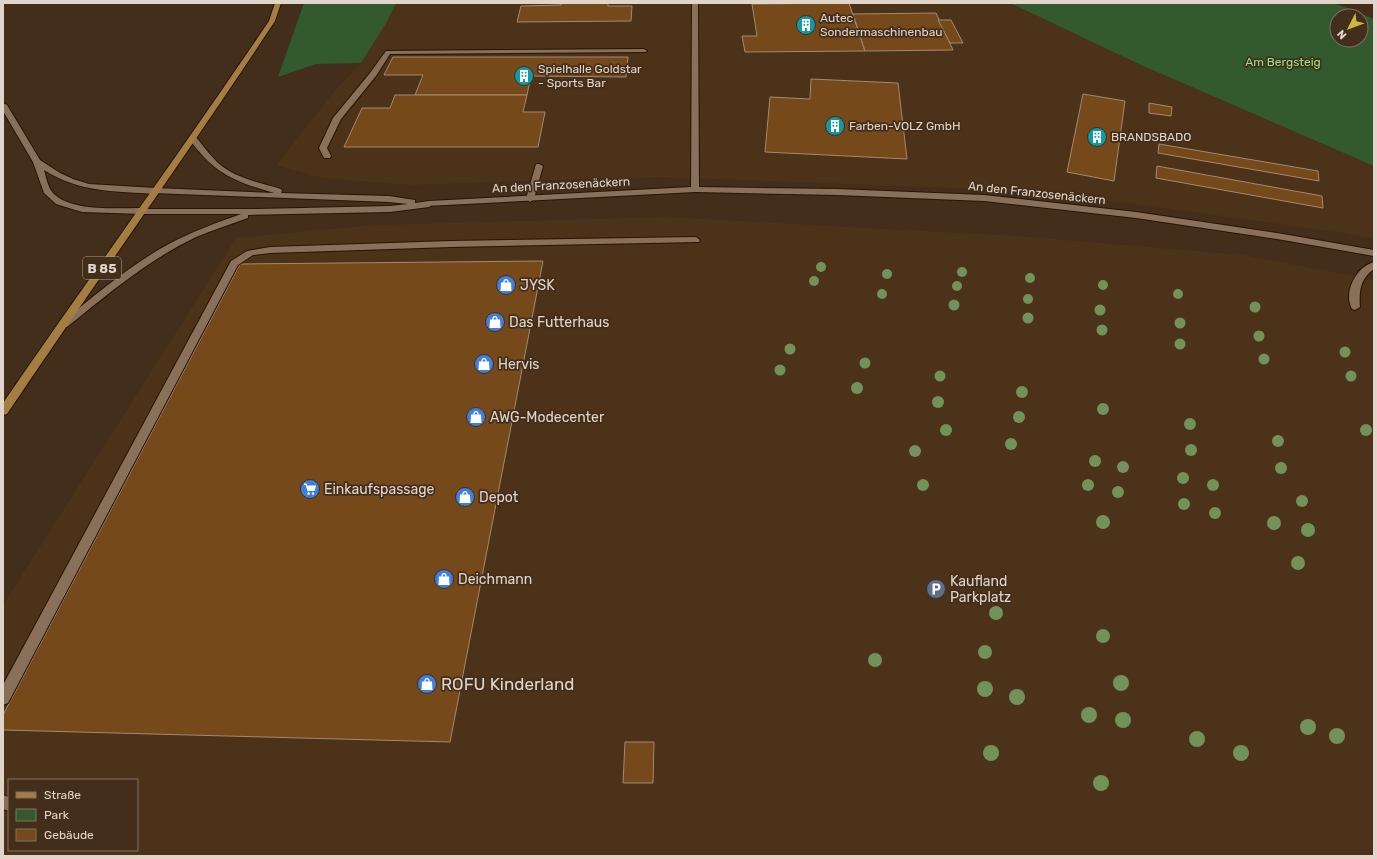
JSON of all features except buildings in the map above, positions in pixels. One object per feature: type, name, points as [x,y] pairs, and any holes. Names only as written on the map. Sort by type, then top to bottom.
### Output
[{"type":"main road","name":"B 85","points":[[3,411],[193,139],[272,21],[278,3]]},
{"type":"street","points":[[695,3],[695,189]]},
{"type":"street","points":[[327,156],[323,148],[337,118],[373,74],[388,52],[644,51]]},
{"type":"street","points":[[3,105],[37,162],[48,193],[59,202],[82,209],[257,212],[390,209],[429,204]]},
{"type":"street","points":[[193,139],[208,157],[223,170],[250,182],[296,195]]},
{"type":"street","points":[[37,162],[58,176],[71,182],[93,186],[156,191],[389,199],[429,204]]},
{"type":"street","points":[[530,199],[539,166]]},
{"type":"street","name":"An den Franzosenäckern","points":[[429,204],[695,189],[837,192],[984,198],[1136,215],[1283,237],[1374,253]]},
{"type":"street","points":[[64,324],[102,293],[155,255],[186,238],[219,224],[257,212]]},
{"type":"street","points":[[3,699],[234,263],[250,253],[270,250],[451,244],[696,240]]},
{"type":"street","points":[[1355,307],[1354,287],[1364,271],[1374,265]]},
{"type":"shaded area","points":[[396,3],[1010,3],[1141,65],[1374,166],[1374,239],[1345,233],[1120,202],[978,189],[659,177],[409,185],[321,178],[277,165],[335,90],[361,63],[390,17]]},
{"type":"shaded area","name":"Kaufland Parkplatz","points":[[667,217],[1018,236],[1244,255],[1374,280],[1374,856],[3,856],[3,605],[236,238],[373,225]]},
{"type":"green space","points":[[304,3],[396,3],[388,20],[361,63],[316,64],[278,77]]},
{"type":"green space","name":"Am Bergsteig","points":[[1010,3],[1334,3],[1346,8],[1329,8],[1329,48],[1369,48],[1369,17],[1374,19],[1374,166],[1141,65]]},
{"type":"place","name":"Autec Sondermaschinenbau","points":[[806,25]]},
{"type":"place","name":"Spielhalle Goldstar - Sports Bar","points":[[524,76]]},
{"type":"place","name":"Farben-VOLZ GmbH","points":[[835,126]]},
{"type":"place","name":"BRANDSBADO","points":[[1097,137]]},
{"type":"place","name":"JYSK","points":[[506,285]]},
{"type":"place","name":"Das Futterhaus","points":[[495,322]]},
{"type":"place","name":"Hervis","points":[[484,364]]},
{"type":"place","name":"AWG-Modecenter","points":[[476,417]]},
{"type":"place","name":"Einkaufspassage","points":[[310,489]]},
{"type":"place","name":"Depot","points":[[465,497]]},
{"type":"place","name":"Deichmann","points":[[444,579]]},
{"type":"place","name":"Kaufland Parkplatz","points":[[936,589]]},
{"type":"place","name":"ROFU Kinderland","points":[[427,684]]}]
